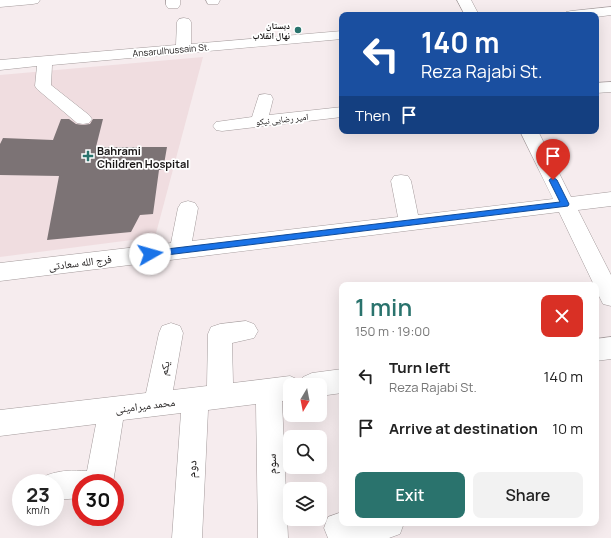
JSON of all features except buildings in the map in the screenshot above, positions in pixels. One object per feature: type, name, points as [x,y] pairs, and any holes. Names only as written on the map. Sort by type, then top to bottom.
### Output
[{"type":"street","points":[[0,1],[33,0]]},
{"type":"street","points":[[464,0],[470,12]]},
{"type":"street","points":[[599,12],[611,11]]},
{"type":"street","points":[[183,49],[184,22]]},
{"type":"street","name":"Ansarulhussain St.","points":[[0,65],[339,35]]},
{"type":"street","points":[[45,61],[43,86],[83,119]]},
{"type":"street","points":[[599,88],[611,87]]},
{"type":"street","points":[[259,122],[265,99]]},
{"type":"street","name":"امیر رضایی نیکو","points":[[222,126],[339,112]]},
{"type":"street","points":[[530,134],[565,204],[604,269],[611,297]]},
{"type":"street","points":[[401,181],[409,223]]},
{"type":"street","name":"فرج الله سعادتی","points":[[0,272],[611,199]]},
{"type":"street","points":[[180,250],[188,208]]},
{"type":"street","name":"دوم","points":[[187,538],[208,398],[220,334],[246,331]]},
{"type":"street","name":"یکم","points":[[157,404],[171,333]]},
{"type":"street","points":[[599,350],[611,348]]},
{"type":"street","points":[[327,383],[339,381]]},
{"type":"street","name":"محمد میرامینی","points":[[0,423],[280,389]]},
{"type":"street","name":"سوم","points":[[273,538],[280,389]]},
{"type":"street","points":[[100,474],[112,409]]},
{"type":"street","points":[[339,528],[359,526]]},
{"type":"shaded area","name":"Bahrami ‌ Children Hospital","points":[[203,57],[155,237],[0,257],[0,75]]},
{"type":"place","name":"دبستان نهال انقلاب","points":[[298,30]]},
{"type":"place","name":"Bahrami ‌ Children Hospital","points":[[88,156]]},
{"type":"route","points":[[150,254],[565,204],[553,180]]}]
